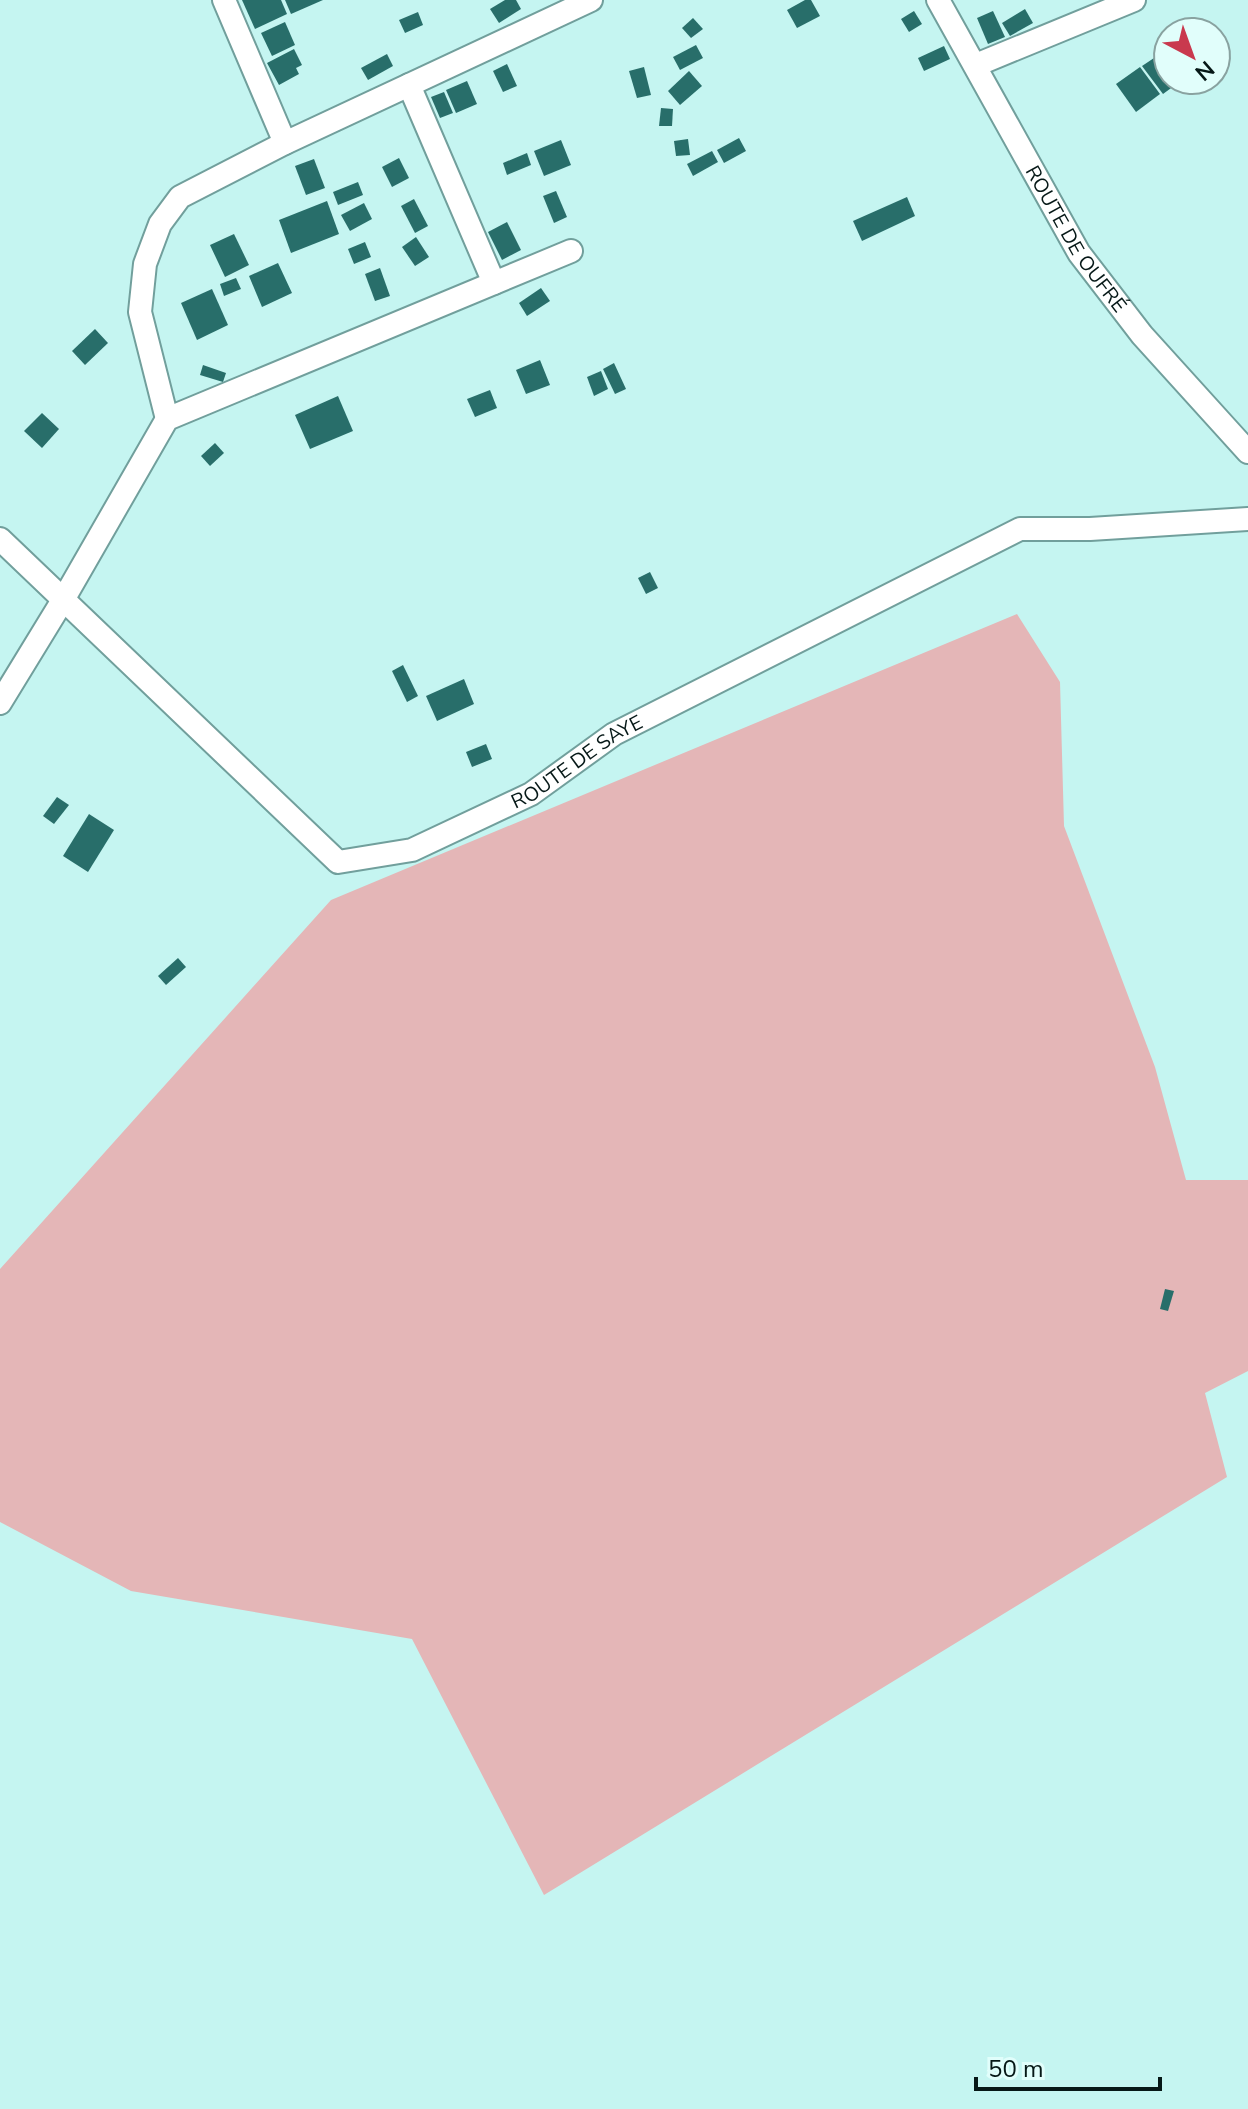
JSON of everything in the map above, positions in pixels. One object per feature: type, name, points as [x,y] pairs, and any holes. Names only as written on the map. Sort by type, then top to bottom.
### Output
[{"type":"street","points":[[224,0],[285,143]]},
{"type":"street","name":"ROUTE DE OUFRÉ","points":[[938,0],[1079,253],[1142,335],[1248,452]]},
{"type":"street","points":[[976,65],[1134,0]]},
{"type":"street","points":[[167,419],[140,312],[145,264],[160,224],[180,197],[285,143],[578,3]]},
{"type":"street","points":[[409,85],[494,283]]},
{"type":"street","points":[[0,703],[167,419],[571,251]]},
{"type":"street","name":"ROUTE DE SAYE","points":[[0,539],[338,862],[412,850],[531,794],[614,734],[1020,529],[1090,529],[1248,519]]},
{"type":"shaded area","points":[[1017,614],[1060,682],[1064,826],[1155,1067],[1186,1180],[1248,1180],[1248,1371],[1205,1393],[1227,1477],[544,1895],[412,1639],[131,1591],[0,1522],[0,1269],[331,900]]},
{"type":"building","points":[[242,0],[281,0],[287,14],[255,29]]},
{"type":"building","points":[[285,0],[323,0],[291,14]]},
{"type":"building","points":[[505,0],[516,0],[521,9],[499,23],[490,9]]},
{"type":"building","points":[[811,0],[820,16],[797,28],[787,10]]},
{"type":"building","points":[[1025,9],[1033,23],[1010,36],[1002,23]]},
{"type":"building","points":[[914,11],[922,24],[909,32],[901,19]]},
{"type":"building","points":[[993,11],[1005,37],[988,44],[977,18]]},
{"type":"building","points":[[418,12],[423,25],[405,33],[399,20]]},
{"type":"building","points":[[693,18],[703,29],[691,38],[682,28]]},
{"type":"building","points":[[285,22],[295,45],[272,56],[261,33]]},
{"type":"building","points":[[696,45],[703,58],[680,70],[673,57]]},
{"type":"building","points":[[944,46],[950,59],[924,71],[918,58]]},
{"type":"building","points":[[294,49],[302,65],[296,68],[299,74],[279,85],[267,63]]},
{"type":"building","points":[[387,54],[393,66],[368,80],[361,68]]},
{"type":"building","points":[[1152,59],[1152,79],[1142,66]]},
{"type":"building","points":[[507,64],[517,86],[503,92],[493,71]]},
{"type":"building","points":[[644,67],[651,95],[637,98],[629,71]]},
{"type":"building","points":[[1140,67],[1152,83],[1152,96],[1157,96],[1136,112],[1116,84]]},
{"type":"building","points":[[689,71],[702,86],[680,105],[668,91]]},
{"type":"building","points":[[467,81],[477,104],[456,113],[446,90]]},
{"type":"building","points":[[444,92],[453,113],[440,118],[431,97]]},
{"type":"building","points":[[661,108],[673,109],[672,126],[659,126]]},
{"type":"building","points":[[739,138],[746,151],[724,163],[717,150]]},
{"type":"building","points":[[688,139],[690,155],[676,156],[674,141]]},
{"type":"building","points":[[561,140],[571,165],[544,176],[534,151]]},
{"type":"building","points":[[712,151],[718,162],[693,176],[687,164]]},
{"type":"building","points":[[527,153],[531,165],[507,175],[503,163]]},
{"type":"building","points":[[399,158],[409,178],[392,187],[382,167]]},
{"type":"building","points":[[314,159],[325,188],[306,195],[295,166]]},
{"type":"building","points":[[358,182],[363,195],[338,205],[333,192]]},
{"type":"building","points":[[556,191],[567,217],[554,223],[543,196]]},
{"type":"building","points":[[907,197],[915,216],[862,241],[853,221]]},
{"type":"building","points":[[414,199],[428,226],[415,233],[401,206]]},
{"type":"building","points":[[327,201],[339,234],[291,253],[279,220]]},
{"type":"building","points":[[364,203],[372,219],[350,231],[341,215]]},
{"type":"building","points":[[507,222],[521,250],[502,260],[488,232]]},
{"type":"building","points":[[234,234],[249,265],[225,277],[210,245]]},
{"type":"building","points":[[416,237],[429,257],[415,266],[402,247]]},
{"type":"building","points":[[365,242],[371,257],[354,264],[348,249]]},
{"type":"building","points":[[278,263],[292,293],[262,307],[249,276]]},
{"type":"building","points":[[380,268],[390,296],[375,301],[365,274]]},
{"type":"building","points":[[236,278],[241,289],[224,296],[220,284]]},
{"type":"building","points":[[541,288],[550,301],[527,316],[519,303]]},
{"type":"building","points":[[212,289],[228,325],[197,340],[181,303]]},
{"type":"building","points":[[95,329],[108,343],[85,365],[72,351]]},
{"type":"building","points":[[540,360],[550,385],[526,394],[516,370]]},
{"type":"building","points":[[614,363],[626,389],[615,394],[603,369]]},
{"type":"building","points":[[203,365],[226,373],[223,382],[200,375]]},
{"type":"building","points":[[601,371],[608,389],[594,396],[587,377]]},
{"type":"building","points":[[490,390],[497,408],[475,417],[467,399]]},
{"type":"building","points":[[338,396],[353,431],[310,449],[295,415]]},
{"type":"building","points":[[42,413],[59,429],[42,448],[24,431]]},
{"type":"building","points":[[215,443],[224,453],[210,466],[201,456]]},
{"type":"building","points":[[650,572],[658,588],[646,594],[638,578]]},
{"type":"building","points":[[403,665],[418,696],[407,702],[392,671]]},
{"type":"building","points":[[464,679],[474,704],[437,721],[426,696]]},
{"type":"building","points":[[486,744],[492,759],[472,767],[466,752]]},
{"type":"building","points":[[57,797],[69,805],[54,824],[43,816]]},
{"type":"building","points":[[89,814],[114,830],[88,872],[63,856]]},
{"type":"building","points":[[178,958],[186,967],[166,985],[158,976]]},
{"type":"building","points":[[1165,1289],[1174,1291],[1168,1311],[1160,1309]]}]
